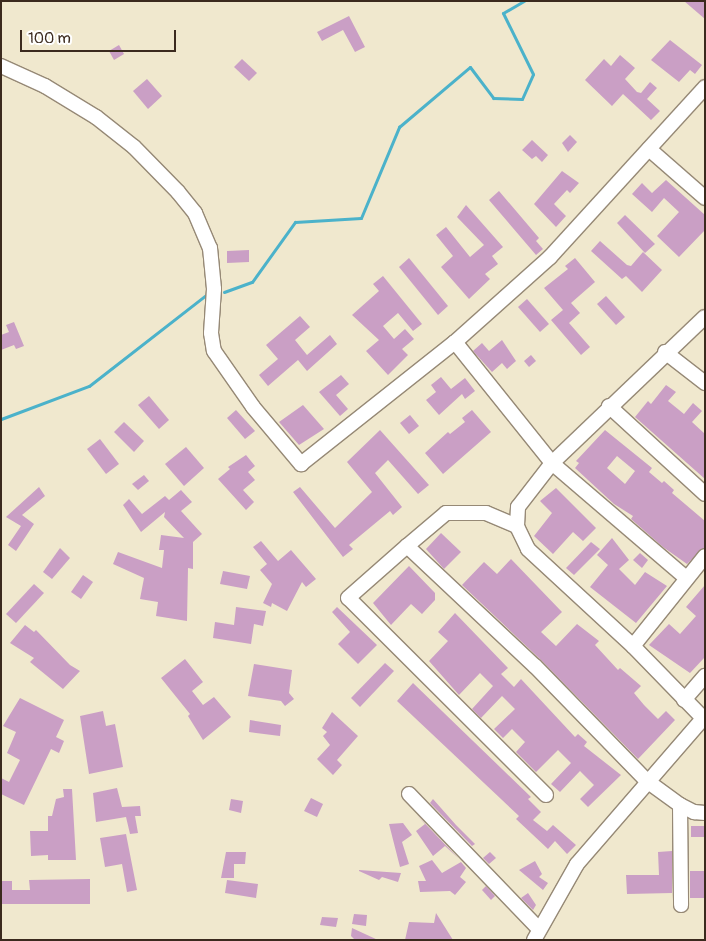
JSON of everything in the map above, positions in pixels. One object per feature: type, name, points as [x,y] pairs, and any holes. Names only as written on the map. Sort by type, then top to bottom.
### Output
[{"type":"street","points":[[1,66],[45,86],[96,117],[134,147],[178,192],[195,213],[210,248],[214,289],[211,333],[214,351],[253,407],[301,464],[455,342],[550,256],[705,87]]},
{"type":"street","points":[[649,149],[705,198]]},
{"type":"street","points":[[409,794],[536,934],[577,864],[704,717],[684,700],[633,646],[528,549],[517,526],[518,507],[552,463],[665,352],[705,317]]},
{"type":"street","points":[[455,342],[552,463],[686,578]]},
{"type":"street","points":[[665,352],[705,383]]},
{"type":"street","points":[[609,406],[705,494]]},
{"type":"street","points":[[517,526],[486,513],[446,513],[348,598],[546,795]]},
{"type":"street","points":[[407,546],[535,666],[647,781],[680,805],[694,812],[705,813]]},
{"type":"street","points":[[633,646],[705,556]]},
{"type":"street","points":[[684,700],[705,676]]},
{"type":"street","points":[[680,805],[681,905]]},
{"type":"building","points":[[684,1],[705,1],[705,19]]},
{"type":"building","points":[[349,16],[365,47],[355,52],[343,30],[322,41],[317,32]]},
{"type":"building","points":[[670,40],[702,65],[695,74],[690,70],[679,82],[651,60]]},
{"type":"building","points":[[119,45],[124,54],[114,60],[109,51]]},
{"type":"building","points":[[620,55],[635,68],[625,79],[637,92],[641,93],[650,82],[657,88],[647,99],[660,111],[651,120],[623,94],[612,106],[585,80],[604,59],[611,66]]},
{"type":"building","points":[[242,59],[257,73],[249,81],[234,67]]},
{"type":"building","points":[[147,79],[162,96],[148,109],[133,91]]},
{"type":"building","points":[[570,135],[577,142],[568,152],[562,143]]},
{"type":"building","points":[[532,140],[548,155],[542,162],[536,156],[532,159],[522,150]]},
{"type":"building","points":[[562,171],[579,183],[570,193],[567,190],[554,204],[566,216],[556,227],[534,204]]},
{"type":"building","points":[[666,180],[705,215],[705,230],[679,257],[657,236],[679,212],[664,198],[652,212],[632,194],[642,183],[652,193]]},
{"type":"building","points":[[499,191],[539,238],[536,241],[543,249],[536,255],[489,200]]},
{"type":"building","points":[[466,205],[503,247],[492,256],[498,264],[485,274],[490,279],[469,299],[441,267],[453,256],[436,235],[446,227],[470,257],[484,245],[457,217]]},
{"type":"building","points":[[625,215],[655,244],[645,253],[617,223]]},
{"type":"building","points":[[600,241],[627,265],[631,266],[643,252],[662,270],[642,292],[626,276],[622,279],[591,251]]},
{"type":"building","points":[[249,250],[249,262],[227,263],[227,251]]},
{"type":"building","points":[[409,258],[448,306],[438,315],[399,267]]},
{"type":"building","points":[[575,258],[595,282],[571,303],[580,313],[569,323],[590,347],[581,355],[551,320],[563,310],[544,288],[568,269],[565,266]]},
{"type":"building","points":[[383,276],[422,324],[413,331],[398,313],[383,326],[394,339],[405,329],[414,339],[402,349],[408,355],[388,375],[366,351],[379,340],[352,315],[379,291],[373,284]]},
{"type":"building","points":[[606,296],[625,317],[616,325],[597,304]]},
{"type":"building","points":[[527,299],[549,324],[540,332],[518,307]]},
{"type":"building","points":[[300,316],[310,327],[295,340],[307,355],[330,335],[337,344],[307,371],[298,360],[268,386],[259,375],[278,359],[266,345]]},
{"type":"building","points":[[14,322],[24,346],[16,349],[14,345],[1,350],[1,335],[9,332],[6,325]]},
{"type":"building","points":[[502,340],[516,361],[507,369],[502,363],[492,372],[473,351],[482,343],[489,351]]},
{"type":"building","points":[[531,355],[536,361],[529,367],[524,361]]},
{"type":"building","points":[[341,375],[349,384],[336,395],[348,409],[340,416],[319,392]]},
{"type":"building","points":[[441,377],[451,389],[465,378],[475,391],[465,399],[462,394],[439,415],[426,400],[436,392],[431,385]]},
{"type":"building","points":[[666,385],[676,392],[668,401],[684,414],[693,403],[702,411],[692,422],[705,434],[705,479],[635,417],[648,401],[651,404]]},
{"type":"building","points":[[149,396],[169,420],[159,429],[138,405]]},
{"type":"building","points":[[303,405],[324,429],[299,445],[279,422]]},
{"type":"building","points":[[236,410],[255,431],[245,439],[227,418]]},
{"type":"building","points":[[472,410],[491,432],[443,474],[425,453],[448,432],[450,434],[465,422],[462,418]]},
{"type":"building","points":[[410,415],[419,426],[409,434],[400,423]]},
{"type":"building","points":[[124,422],[144,441],[134,452],[114,432]]},
{"type":"building","points":[[380,430],[429,485],[418,494],[388,460],[375,473],[402,507],[393,515],[390,511],[349,545],[353,549],[343,557],[293,492],[300,487],[335,528],[372,492],[347,462]]},
{"type":"building","points":[[605,430],[652,468],[649,472],[662,483],[664,481],[674,490],[672,493],[705,521],[705,547],[687,564],[663,547],[631,519],[633,516],[614,504],[575,468],[579,463],[576,461]],"holes":[[[617,456],[635,471],[625,484],[607,468]]]},
{"type":"building","points":[[100,439],[119,464],[106,474],[87,449]]},
{"type":"building","points":[[186,447],[204,468],[184,486],[165,464]]},
{"type":"building","points":[[246,455],[255,466],[248,472],[255,480],[243,490],[254,502],[246,510],[218,479],[230,469],[228,467]]},
{"type":"building","points":[[144,475],[149,481],[138,490],[132,484]]},
{"type":"building","points":[[39,487],[45,496],[22,515],[34,524],[16,551],[8,545],[21,526],[6,517]]},
{"type":"building","points":[[556,488],[596,528],[583,541],[573,532],[553,554],[534,536],[552,513],[540,501]]},
{"type":"building","points":[[181,490],[192,502],[181,511],[202,534],[193,542],[193,569],[188,568],[187,621],[156,616],[158,602],[140,599],[144,578],[113,564],[118,552],[162,568],[164,550],[159,550],[161,535],[184,538],[164,517],[165,512],[141,532],[123,505],[129,499],[142,514],[165,496],[169,500]]},
{"type":"building","points":[[441,533],[461,552],[444,569],[426,549]]},
{"type":"building","points":[[612,538],[629,560],[619,569],[635,585],[645,572],[667,586],[636,623],[590,587],[608,565],[597,555]]},
{"type":"building","points":[[261,541],[278,561],[291,550],[316,579],[306,587],[302,582],[287,611],[272,603],[271,607],[263,603],[272,584],[260,570],[267,564],[253,547]]},
{"type":"building","points":[[591,542],[600,549],[574,575],[566,568]]},
{"type":"building","points":[[60,548],[70,558],[52,579],[43,572]]},
{"type":"building","points":[[640,553],[648,560],[642,568],[633,560]]},
{"type":"building","points":[[511,559],[562,612],[541,632],[556,646],[577,624],[599,641],[595,645],[618,670],[620,668],[641,686],[634,693],[658,719],[666,711],[675,720],[638,759],[541,660],[462,585],[484,562],[497,574]]},
{"type":"building","points":[[409,566],[435,593],[435,600],[422,614],[411,604],[391,625],[373,603]]},
{"type":"building","points":[[223,571],[250,576],[247,589],[220,584]]},
{"type":"building","points":[[83,575],[93,582],[81,599],[71,592]]},
{"type":"building","points":[[34,584],[44,593],[16,623],[6,614]]},
{"type":"building","points":[[705,585],[705,657],[690,673],[649,645],[669,624],[680,634],[696,616],[686,607]]},
{"type":"building","points":[[236,607],[266,611],[263,626],[254,624],[251,644],[213,638],[215,622],[234,625]]},
{"type":"building","points":[[337,607],[377,645],[358,664],[338,644],[350,632],[332,612]]},
{"type":"building","points":[[455,613],[508,668],[501,674],[514,687],[521,679],[575,737],[578,734],[587,742],[584,746],[621,775],[588,807],[580,799],[594,785],[580,771],[560,792],[551,784],[571,763],[558,750],[536,772],[516,752],[525,742],[512,729],[503,738],[494,729],[515,709],[502,696],[481,718],[472,709],[493,686],[480,673],[459,695],[429,661],[448,641],[438,632]]},
{"type":"building","points":[[25,625],[34,632],[36,630],[70,665],[80,671],[63,689],[30,662],[34,658],[10,643]]},
{"type":"building","points":[[185,659],[203,682],[192,691],[203,705],[214,697],[231,717],[203,740],[188,716],[190,714],[161,678]]},
{"type":"building","points":[[385,663],[394,671],[360,707],[351,698]]},
{"type":"building","points":[[254,664],[292,670],[289,693],[294,699],[285,706],[281,701],[248,696]]},
{"type":"building","points":[[413,683],[531,797],[528,799],[541,812],[533,820],[547,831],[553,825],[576,845],[567,854],[555,841],[548,849],[516,819],[519,816],[397,701]]},
{"type":"building","points":[[20,698],[64,720],[56,737],[64,741],[59,753],[51,749],[24,805],[1,794],[1,778],[9,782],[20,760],[7,753],[16,732],[3,726]]},
{"type":"building","points":[[103,711],[106,726],[115,724],[123,767],[89,774],[80,716]]},
{"type":"building","points":[[332,712],[358,736],[337,760],[342,765],[333,775],[317,759],[330,745],[323,736],[327,732],[322,728]]},
{"type":"building","points":[[250,720],[281,725],[280,736],[249,732]]},
{"type":"building","points":[[117,788],[122,807],[140,806],[141,816],[135,816],[138,833],[130,834],[126,817],[96,822],[93,793]]},
{"type":"building","points":[[63,789],[72,789],[76,860],[48,860],[48,855],[31,856],[30,831],[48,831],[48,816],[52,816],[56,799],[64,797]]},
{"type":"building","points":[[311,798],[323,804],[317,817],[304,811]]},
{"type":"building","points":[[231,799],[243,801],[241,813],[229,810]]},
{"type":"building","points":[[433,799],[475,844],[472,846],[430,803]]},
{"type":"building","points":[[416,814],[458,858],[445,846],[433,856],[416,831],[425,824]]},
{"type":"building","points":[[403,823],[412,835],[402,842],[409,864],[400,867],[389,824]]},
{"type":"building","points":[[691,826],[705,826],[705,837],[691,837]]},
{"type":"building","points":[[126,834],[137,890],[127,892],[122,864],[105,867],[100,838]]},
{"type":"building","points":[[672,851],[672,893],[627,894],[626,875],[659,875],[658,852]]},
{"type":"building","points":[[226,852],[246,852],[245,864],[234,864],[234,878],[221,878]]},
{"type":"building","points":[[490,852],[496,858],[489,864],[483,858]]},
{"type":"building","points":[[432,860],[442,873],[461,862],[466,868],[460,877],[466,882],[455,895],[450,891],[420,892],[418,881],[426,881],[419,866]]},
{"type":"building","points":[[535,861],[542,874],[539,877],[548,883],[543,890],[519,870]]},
{"type":"building","points":[[359,871],[401,873],[398,882],[382,877],[379,880]]},
{"type":"building","points":[[690,871],[705,871],[705,898],[690,898]]},
{"type":"building","points":[[90,879],[90,904],[1,904],[1,881],[12,881],[12,890],[30,890],[29,880]]},
{"type":"building","points":[[227,880],[258,884],[256,898],[225,893]]},
{"type":"building","points":[[486,886],[495,896],[491,900],[482,890]]},
{"type":"building","points":[[528,893],[536,905],[533,910],[521,898]]},
{"type":"building","points":[[436,913],[453,940],[405,940],[409,922],[434,923]]},
{"type":"building","points":[[354,914],[367,915],[366,926],[352,924]]},
{"type":"building","points":[[322,917],[338,918],[336,927],[320,925]]},
{"type":"building","points":[[352,928],[378,940],[355,940],[351,936]]},
{"type":"waterway","points":[[224,292],[252,282],[295,222],[361,218],[399,127],[470,67],[493,98],[522,99],[533,74],[503,13],[524,1]]},
{"type":"waterway","points":[[1,419],[89,386],[206,295]]}]
